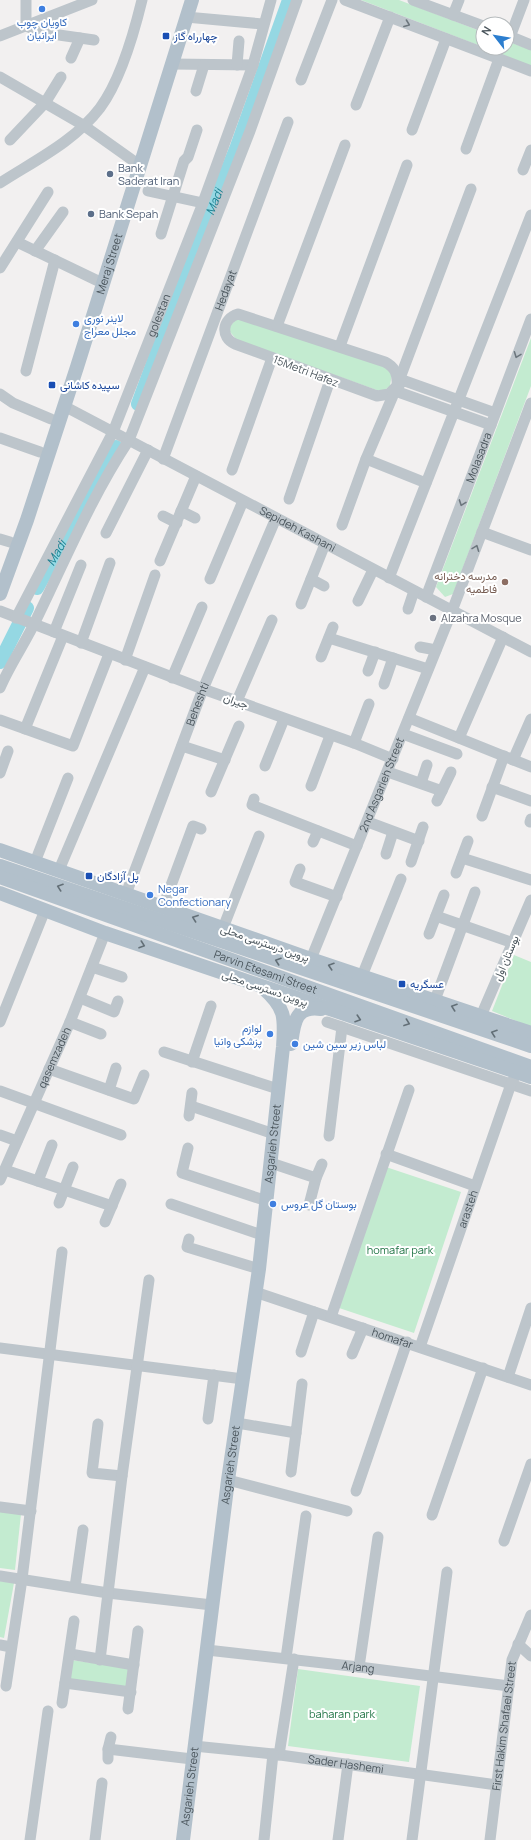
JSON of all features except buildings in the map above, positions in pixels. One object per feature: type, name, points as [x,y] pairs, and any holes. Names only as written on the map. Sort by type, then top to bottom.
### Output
[{"type":"main road","name":"Meraj Street","points":[[0,568],[5,541],[40,452],[96,280],[172,64],[186,17],[186,1]]},
{"type":"main road","name":"Meraj Street","points":[[0,594],[64,406],[135,162],[186,1]]},
{"type":"main road","name":"پروین درسترسی محلی","points":[[0,850],[311,959],[531,1033]]},
{"type":"main road","name":"Parvin Etesami Street","points":[[0,866],[173,940],[531,1067]]},
{"type":"main road","points":[[63,871],[172,925]]},
{"type":"main road","name":"Parvin Etesami Street","points":[[0,877],[95,906],[172,925],[531,1046]]},
{"type":"main road","name":"پروین دسترسی محلی","points":[[0,893],[105,933],[262,987],[330,1016],[514,1078],[531,1077]]},
{"type":"main road","points":[[67,919],[173,940]]},
{"type":"main road","points":[[262,987],[279,1004],[289,1017],[312,1008],[330,1016]]},
{"type":"main road","name":"Asgarieh Street","points":[[182,1840],[228,1480],[259,1269],[278,1089],[284,1079],[289,1017]]},
{"type":"street","points":[[26,0],[26,26]]},
{"type":"street","points":[[0,36],[92,0]]},
{"type":"street","points":[[0,183],[51,152],[83,125],[100,108],[121,68],[142,0]]},
{"type":"street","name":"golestan","points":[[16,618],[113,432],[203,203],[253,65],[263,24],[271,0]]},
{"type":"street","points":[[1,681],[34,625],[96,496],[115,461],[129,440],[250,130],[297,0]]},
{"type":"street","points":[[301,80],[332,0]]},
{"type":"street","points":[[345,0],[531,71]]},
{"type":"street","points":[[413,0],[475,23]]},
{"type":"street","points":[[453,15],[459,0]]},
{"type":"street","points":[[515,20],[524,0]]},
{"type":"street","points":[[186,17],[263,24]]},
{"type":"street","points":[[356,105],[390,18]]},
{"type":"street","points":[[26,26],[45,33],[94,40]]},
{"type":"street","points":[[70,58],[80,38]]},
{"type":"street","points":[[412,130],[446,39]]},
{"type":"street","points":[[515,39],[531,45]]},
{"type":"street","points":[[237,65],[239,41]]},
{"type":"street","points":[[466,149],[499,60]]},
{"type":"street","points":[[172,64],[253,65]]},
{"type":"street","points":[[196,91],[204,65]]},
{"type":"street","points":[[10,140],[45,103],[61,77]]},
{"type":"street","points":[[2,81],[83,125],[135,162]]},
{"type":"street","name":"Hedayat","points":[[163,459],[219,324],[288,122]]},
{"type":"street","points":[[161,234],[184,160],[188,157],[197,130]]},
{"type":"street","points":[[277,326],[345,145]]},
{"type":"street","points":[[523,170],[531,150]]},
{"type":"street","points":[[340,346],[407,165]]},
{"type":"street","points":[[342,525],[366,459],[402,387],[471,189]]},
{"type":"street","points":[[148,191],[203,203]]},
{"type":"street","points":[[0,268],[48,192]]},
{"type":"street","points":[[35,251],[63,212]]},
{"type":"street","points":[[389,578],[531,215]]},
{"type":"street","points":[[16,242],[96,280]]},
{"type":"street","points":[[26,371],[55,260]]},
{"type":"street","points":[[219,324],[238,314],[242,314],[385,362],[394,369],[402,387],[431,404],[491,425]]},
{"type":"street","name":"Molasadra","points":[[426,597],[531,319]]},
{"type":"street","name":"15Metri Hafez","points":[[219,324],[228,339],[235,344],[330,380],[377,396],[389,394],[402,387]]},
{"type":"street","points":[[232,470],[272,358]]},
{"type":"street","points":[[289,500],[330,380]]},
{"type":"street","points":[[402,387],[436,392],[495,413]]},
{"type":"street","points":[[431,404],[436,392]]},
{"type":"street","points":[[0,394],[13,403],[51,419]]},
{"type":"street","points":[[452,611],[531,405]]},
{"type":"street","name":"Sepideh Kashani","points":[[64,406],[531,652]]},
{"type":"street","points":[[0,438],[40,452]]},
{"type":"street","points":[[106,533],[148,450]]},
{"type":"street","points":[[366,459],[426,483]]},
{"type":"street","points":[[160,560],[196,476]]},
{"type":"street","points":[[210,579],[243,500]]},
{"type":"street","points":[[181,511],[195,518]]},
{"type":"street","points":[[163,516],[177,523]]},
{"type":"street","name":"Beheshti","points":[[126,894],[203,689],[276,518]]},
{"type":"street","points":[[482,532],[531,550]]},
{"type":"street","points":[[301,604],[325,544]]},
{"type":"street","points":[[81,643],[110,563]]},
{"type":"street","points":[[25,728],[58,634],[80,565]]},
{"type":"street","points":[[358,601],[374,570]]},
{"type":"street","points":[[125,660],[155,575]]},
{"type":"street","points":[[311,579],[324,586]]},
{"type":"street","points":[[408,609],[414,591]]},
{"type":"street","points":[[172,678],[202,607]]},
{"type":"street","name":"جیران","points":[[0,611],[172,678],[330,736],[354,743],[393,759]]},
{"type":"street","name":"2nd Asgarieh Street","points":[[311,959],[368,822],[452,611]]},
{"type":"street","points":[[237,701],[272,620]]},
{"type":"street","points":[[321,657],[333,627]]},
{"type":"street","points":[[459,738],[503,637]]},
{"type":"street","points":[[329,638],[428,669]]},
{"type":"street","points":[[420,647],[436,650]]},
{"type":"street","points":[[368,671],[375,652]]},
{"type":"street","points":[[0,720],[25,728],[73,748],[109,654]]},
{"type":"street","points":[[384,684],[393,658]]},
{"type":"street","points":[[63,871],[145,667]]},
{"type":"street","points":[[354,743],[369,704]]},
{"type":"street","points":[[409,718],[531,767]]},
{"type":"street","points":[[265,766],[284,719]]},
{"type":"street","points":[[482,816],[492,787],[531,719]]},
{"type":"street","points":[[211,792],[239,726]]},
{"type":"street","points":[[402,734],[457,754]]},
{"type":"street","points":[[311,786],[330,736]]},
{"type":"street","points":[[182,746],[225,760]]},
{"type":"street","points":[[1,769],[8,751]]},
{"type":"street","points":[[421,783],[427,765]]},
{"type":"street","points":[[388,772],[421,783],[440,796],[450,772]]},
{"type":"street","points":[[35,862],[68,778]]},
{"type":"street","points":[[492,787],[531,801]]},
{"type":"street","points":[[254,799],[252,805],[357,846]]},
{"type":"street","points":[[368,822],[419,841]]},
{"type":"street","points":[[163,906],[193,826],[201,829]]},
{"type":"street","points":[[411,862],[423,827]]},
{"type":"street","points":[[313,842],[318,831]]},
{"type":"street","points":[[386,854],[394,832]]},
{"type":"street","points":[[223,928],[259,836]]},
{"type":"street","points":[[456,873],[468,841]]},
{"type":"street","points":[[462,858],[531,880]]},
{"type":"street","points":[[300,869],[295,882],[337,897]]},
{"type":"street","points":[[362,976],[401,879]]},
{"type":"street","points":[[435,1000],[475,892]]},
{"type":"street","points":[[429,934],[444,895]]},
{"type":"street","name":"بوستان اول","points":[[481,1016],[531,900]]},
{"type":"street","points":[[0,1022],[45,910]]},
{"type":"street","points":[[436,916],[513,943]]},
{"type":"street","name":"qasemzadeh","points":[[2,1175],[70,1022],[105,933]]},
{"type":"street","points":[[92,967],[122,977]]},
{"type":"street","points":[[80,998],[114,1012],[118,1001]]},
{"type":"street","points":[[192,1062],[211,1006]]},
{"type":"street","points":[[330,1016],[342,1027],[514,1078],[531,1091]]},
{"type":"street","points":[[70,1022],[101,1034]]},
{"type":"street","points":[[329,1136],[342,1027]]},
{"type":"street","points":[[164,1052],[278,1089]]},
{"type":"street","points":[[49,1068],[134,1099],[144,1075]]},
{"type":"street","points":[[109,1090],[116,1068]]},
{"type":"street","name":"arasteh","points":[[420,1347],[514,1078]]},
{"type":"street","points":[[331,1317],[409,1090]]},
{"type":"street","points":[[0,1091],[121,1135]]},
{"type":"street","points":[[192,1093],[190,1111],[274,1134]]},
{"type":"street","points":[[0,1135],[17,1141]]},
{"type":"street","points":[[38,1181],[52,1145]]},
{"type":"street","points":[[188,1148],[182,1173],[267,1201]]},
{"type":"street","points":[[386,1154],[475,1186]]},
{"type":"street","points":[[271,1163],[316,1178]]},
{"type":"street","points":[[309,1205],[316,1178],[322,1164]]},
{"type":"street","points":[[58,1203],[73,1167]]},
{"type":"street","points":[[2,1175],[38,1181],[112,1206]]},
{"type":"street","points":[[105,1222],[121,1184]]},
{"type":"street","points":[[171,1204],[262,1235]]},
{"type":"street","points":[[189,1239],[187,1247],[259,1269]]},
{"type":"street","points":[[6,1686],[31,1511],[62,1252]]},
{"type":"street","points":[[100,1660],[122,1476],[149,1280]]},
{"type":"street","name":"homafar","points":[[255,1292],[531,1385]]},
{"type":"street","points":[[508,1377],[531,1308]]},
{"type":"street","points":[[301,1352],[314,1312]]},
{"type":"street","points":[[352,1354],[363,1328]]},
{"type":"street","points":[[356,1491],[407,1342]]},
{"type":"street","points":[[0,1348],[243,1379]]},
{"type":"street","points":[[432,1515],[483,1368]]},
{"type":"street","points":[[208,1419],[214,1375]]},
{"type":"street","points":[[291,1472],[302,1384]]},
{"type":"street","points":[[237,1423],[296,1432]]},
{"type":"street","points":[[98,1424],[92,1473],[122,1476]]},
{"type":"street","points":[[504,1541],[531,1464]]},
{"type":"street","points":[[228,1480],[347,1511]]},
{"type":"street","points":[[0,1507],[31,1511]]},
{"type":"street","points":[[264,1840],[290,1658],[306,1516]]},
{"type":"street","points":[[75,1587],[83,1530]]},
{"type":"street","points":[[359,1667],[378,1537]]},
{"type":"street","points":[[412,1840],[447,1572]]},
{"type":"street","points":[[0,1576],[75,1587],[108,1594],[212,1604]]},
{"type":"street","name":"First Hakim Shafaei Street","points":[[490,1840],[512,1660],[531,1615]]},
{"type":"street","points":[[62,1703],[66,1684],[74,1620]]},
{"type":"street","points":[[128,1710],[138,1631]]},
{"type":"street","points":[[518,1644],[531,1656]]},
{"type":"street","points":[[0,1645],[12,1647]]},
{"type":"street","name":"Arjang","points":[[207,1650],[290,1658],[432,1678],[509,1686]]},
{"type":"street","points":[[70,1654],[134,1665]]},
{"type":"street","points":[[66,1684],[131,1692]]},
{"type":"street","points":[[30,1840],[48,1711]]},
{"type":"street","name":"Sader Hashemi","points":[[111,1737],[108,1754],[193,1752],[276,1755],[497,1785]]},
{"type":"street","points":[[338,1840],[348,1764]]},
{"type":"street","points":[[95,1840],[102,1783]]},
{"type":"green space","points":[[361,0],[399,0],[475,29],[475,44]]},
{"type":"green space","points":[[515,44],[531,50],[531,66],[505,56],[515,56]]},
{"type":"green space","points":[[239,316],[383,366],[392,373],[390,386],[382,392],[237,340],[230,332],[230,326]]},
{"type":"green space","points":[[531,338],[531,386],[453,594],[445,597],[436,587]]},
{"type":"green space","points":[[514,955],[531,962],[531,1027],[492,1011]]},
{"type":"green space","name":"homafar park","points":[[386,1167],[461,1192],[414,1333],[339,1308]]},
{"type":"green space","points":[[0,1511],[21,1514],[15,1570],[0,1568]]},
{"type":"green space","points":[[0,1581],[14,1583],[4,1638],[0,1637]]},
{"type":"green space","points":[[71,1660],[129,1668],[127,1689],[68,1681]]},
{"type":"green space","name":"baharan park","points":[[298,1669],[420,1686],[409,1762],[288,1746]]},
{"type":"waterway","name":"Madi","points":[[138,404],[189,265],[236,149],[289,0]]},
{"type":"waterway","name":"Madi","points":[[37,588],[116,447]]},
{"type":"waterway","name":"Madi","points":[[0,662],[27,608]]},
{"type":"place","name":"کاویان چوب ایرانیان","points":[[42,9]]},
{"type":"place","name":"چهارراه گاز","points":[[166,36]]},
{"type":"place","name":"Bank Saderat Iran","points":[[110,174]]},
{"type":"place","name":"Bank Sepah","points":[[91,214]]},
{"type":"place","name":"لاینر نوری مجلل معراج","points":[[76,324]]},
{"type":"place","name":"سپیده کاشانی","points":[[52,385]]},
{"type":"place","name":"مدرسه دخترانه فاطمیه","points":[[505,582]]},
{"type":"place","name":"Alzahra Mosque","points":[[433,618]]},
{"type":"place","name":"پل آزادگان","points":[[89,876]]},
{"type":"place","name":"Negar Confectionary","points":[[150,895]]},
{"type":"place","name":"عسگریه","points":[[402,984]]},
{"type":"place","name":"لوازم پزشکی وانیا","points":[[270,1034]]},
{"type":"place","name":"لباس زیر سین شین","points":[[295,1044]]},
{"type":"place","name":"بوستان گل عروس","points":[[273,1204]]}]
